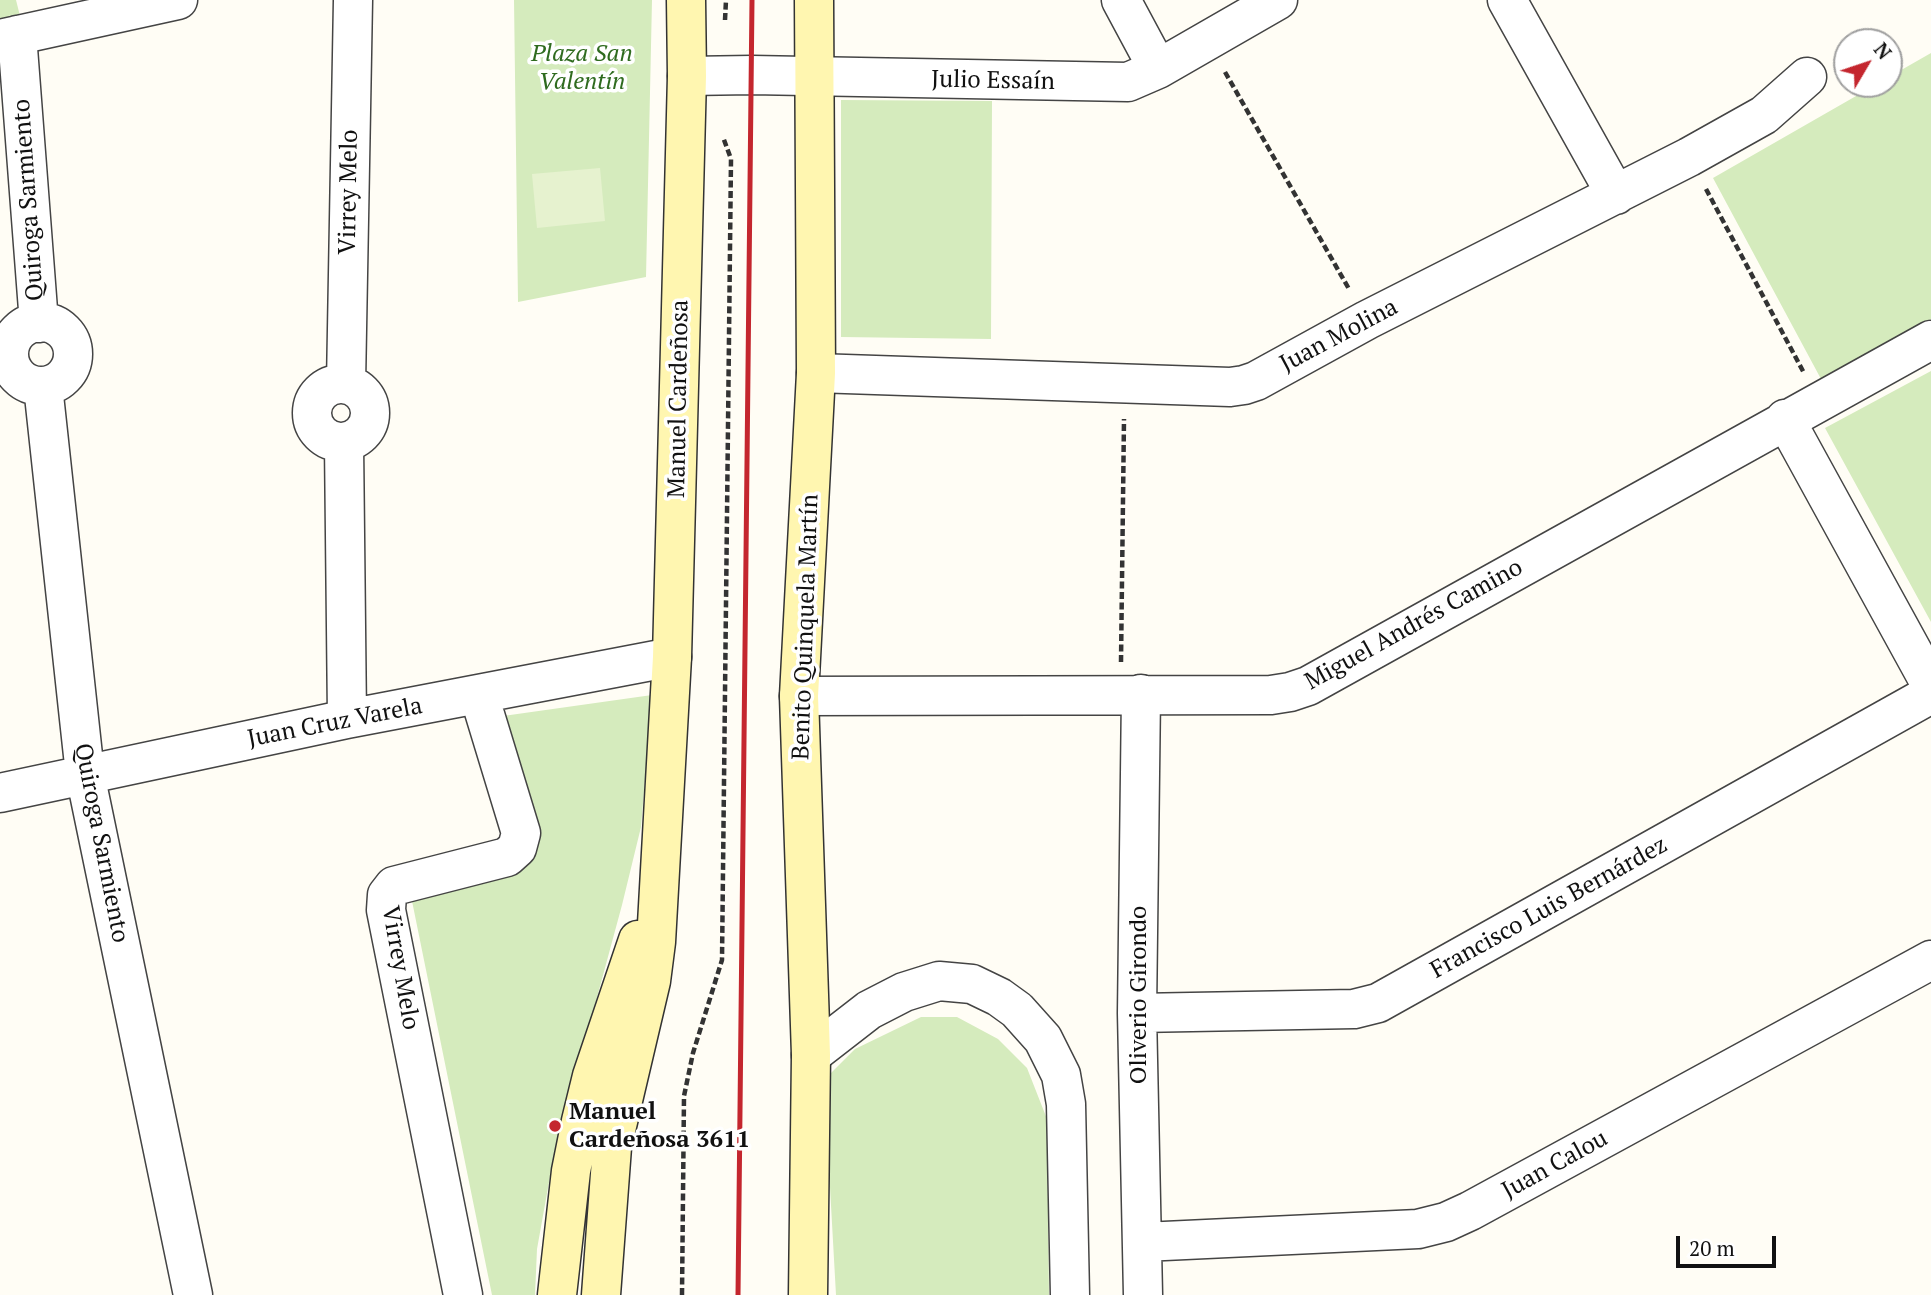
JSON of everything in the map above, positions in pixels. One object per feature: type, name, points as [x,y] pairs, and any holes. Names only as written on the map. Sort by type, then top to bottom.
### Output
[{"type":"main road","name":"Manuel Cardeñosa","points":[[601,1295],[612,1147],[651,981],[656,942],[704,76],[686,0]]},
{"type":"main road","name":"Benito Quinquela Martín","points":[[808,1295],[811,1055],[799,696],[816,373],[814,0]]},
{"type":"main road","name":"Manuel Cardeñosa","points":[[557,1295],[571,1171],[581,1121],[592,1076],[641,930],[664,797]]},
{"type":"street","points":[[8,37],[178,0]]},
{"type":"street","name":"Virrey Melo","points":[[347,719],[344,443],[361,435],[370,419],[368,400],[362,392],[346,384],[353,0]]},
{"type":"street","points":[[1121,0],[1158,69]]},
{"type":"street","name":"Julio Essaín","points":[[704,76],[1128,82],[1158,69],[1278,0]]},
{"type":"street","points":[[1507,0],[1616,195]]},
{"type":"street","name":"Quiroga Sarmiento","points":[[8,37],[39,323],[28,325],[12,340],[10,361],[14,372],[22,380],[43,386],[85,774],[193,1295]]},
{"type":"street","name":"Juan Molina","points":[[816,373],[1124,383],[1244,385],[1256,382],[1367,320],[1689,157],[1764,115],[1807,77]]},
{"type":"street","name":"Miguel Andrés Camino","points":[[799,696],[1271,695],[1290,692],[1308,686],[1931,340]]},
{"type":"street","points":[[1785,419],[1931,685]]},
{"type":"street","name":"Juan Cruz Varela","points":[[0,793],[347,719],[672,657]]},
{"type":"street","name":"Oliverio Girondo","points":[[1131,694],[1143,1295]]},
{"type":"street","name":"Francisco Luis Bernárdez","points":[[1137,1013],[1354,1009],[1378,1003],[1931,694]]},
{"type":"street","name":"Virrey Melo","points":[[463,1295],[386,910],[387,895],[394,886],[506,857],[517,848],[521,833],[479,695]]},
{"type":"street","name":"Juan Calou","points":[[1143,1242],[1418,1229],[1446,1222],[1931,960]]},
{"type":"street","points":[[811,1055],[869,1010],[904,992],[939,981],[972,984],[999,997],[1017,1010],[1043,1039],[1060,1075],[1066,1104],[1069,1295]]},
{"type":"path","points":[[704,76],[726,0]]},
{"type":"path","points":[[1207,40],[1367,320]]},
{"type":"path","points":[[681,1295],[684,1096],[693,1053],[722,960],[731,159],[722,134]]},
{"type":"path","points":[[1689,157],[1819,401]]},
{"type":"path","points":[[1124,383],[1131,694]]},
{"type":"green space","points":[[0,0],[16,0],[21,20],[0,25]]},
{"type":"green space","name":"Plaza San Valentín","points":[[514,0],[652,0],[646,277],[518,302]]},
{"type":"green space","points":[[1931,53],[1931,319],[1821,379],[1713,178],[1853,98],[1903,98],[1903,69]]},
{"type":"green space","points":[[841,100],[992,101],[991,339],[841,337]]},
{"type":"green space","points":[[600,168],[605,221],[537,228],[532,174]]},
{"type":"green space","points":[[1931,371],[1931,622],[1825,428]]},
{"type":"green space","points":[[652,695],[641,827],[553,1160],[537,1249],[535,1295],[492,1295],[412,901],[522,871],[535,851],[496,717]]},
{"type":"green space","points":[[921,1017],[957,1017],[998,1039],[1027,1068],[1047,1119],[1049,1295],[836,1295],[824,1080],[855,1049]]},
{"type":"railway","points":[[738,1295],[752,0]]},
{"type":"place","name":"Manuel Cardeñosa 3611","points":[[555,1126]]}]
